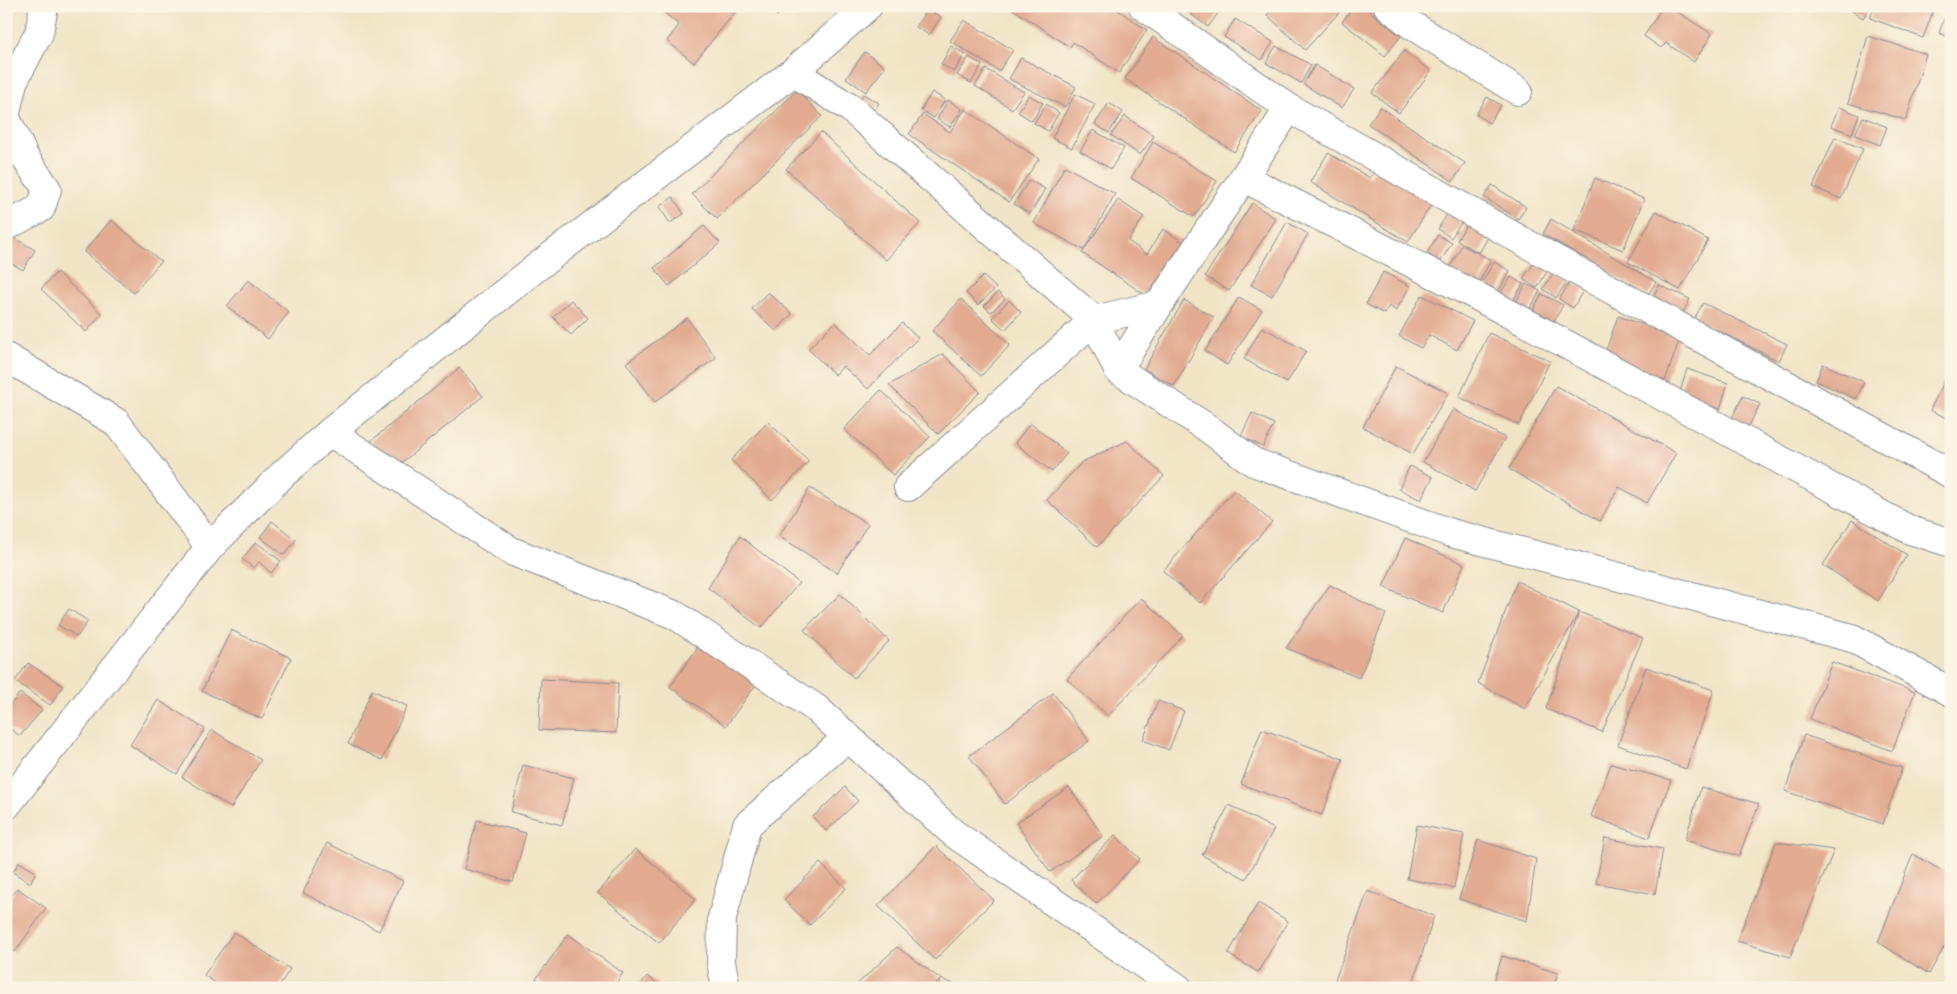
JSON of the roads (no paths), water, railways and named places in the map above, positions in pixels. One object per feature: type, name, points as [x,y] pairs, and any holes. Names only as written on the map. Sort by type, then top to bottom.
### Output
[{"type":"street","points":[[6,112],[13,82],[40,33],[44,6]]},
{"type":"street","points":[[6,806],[210,547],[282,475],[330,432],[537,267],[793,72],[868,6]]},
{"type":"street","points":[[1143,6],[1289,108],[1531,246],[1951,474]]},
{"type":"street","points":[[1388,6],[1410,24],[1518,90]]},
{"type":"street","points":[[793,72],[850,108],[1094,320],[1118,370],[1206,426],[1252,462],[1451,533],[1852,638],[1951,692]]},
{"type":"street","points":[[1118,370],[1158,305],[1289,108]]},
{"type":"street","points":[[6,118],[25,158],[47,189],[41,208],[6,226]]},
{"type":"street","points":[[1244,178],[1473,294],[1910,530],[1951,544]]},
{"type":"street","points":[[908,487],[1094,320],[1158,305]]},
{"type":"street","points":[[6,358],[116,422],[210,547]]},
{"type":"street","points":[[330,432],[511,551],[675,615],[817,709],[953,834],[1178,988]]},
{"type":"street","points":[[726,988],[721,962],[722,918],[747,825],[848,737]]}]
